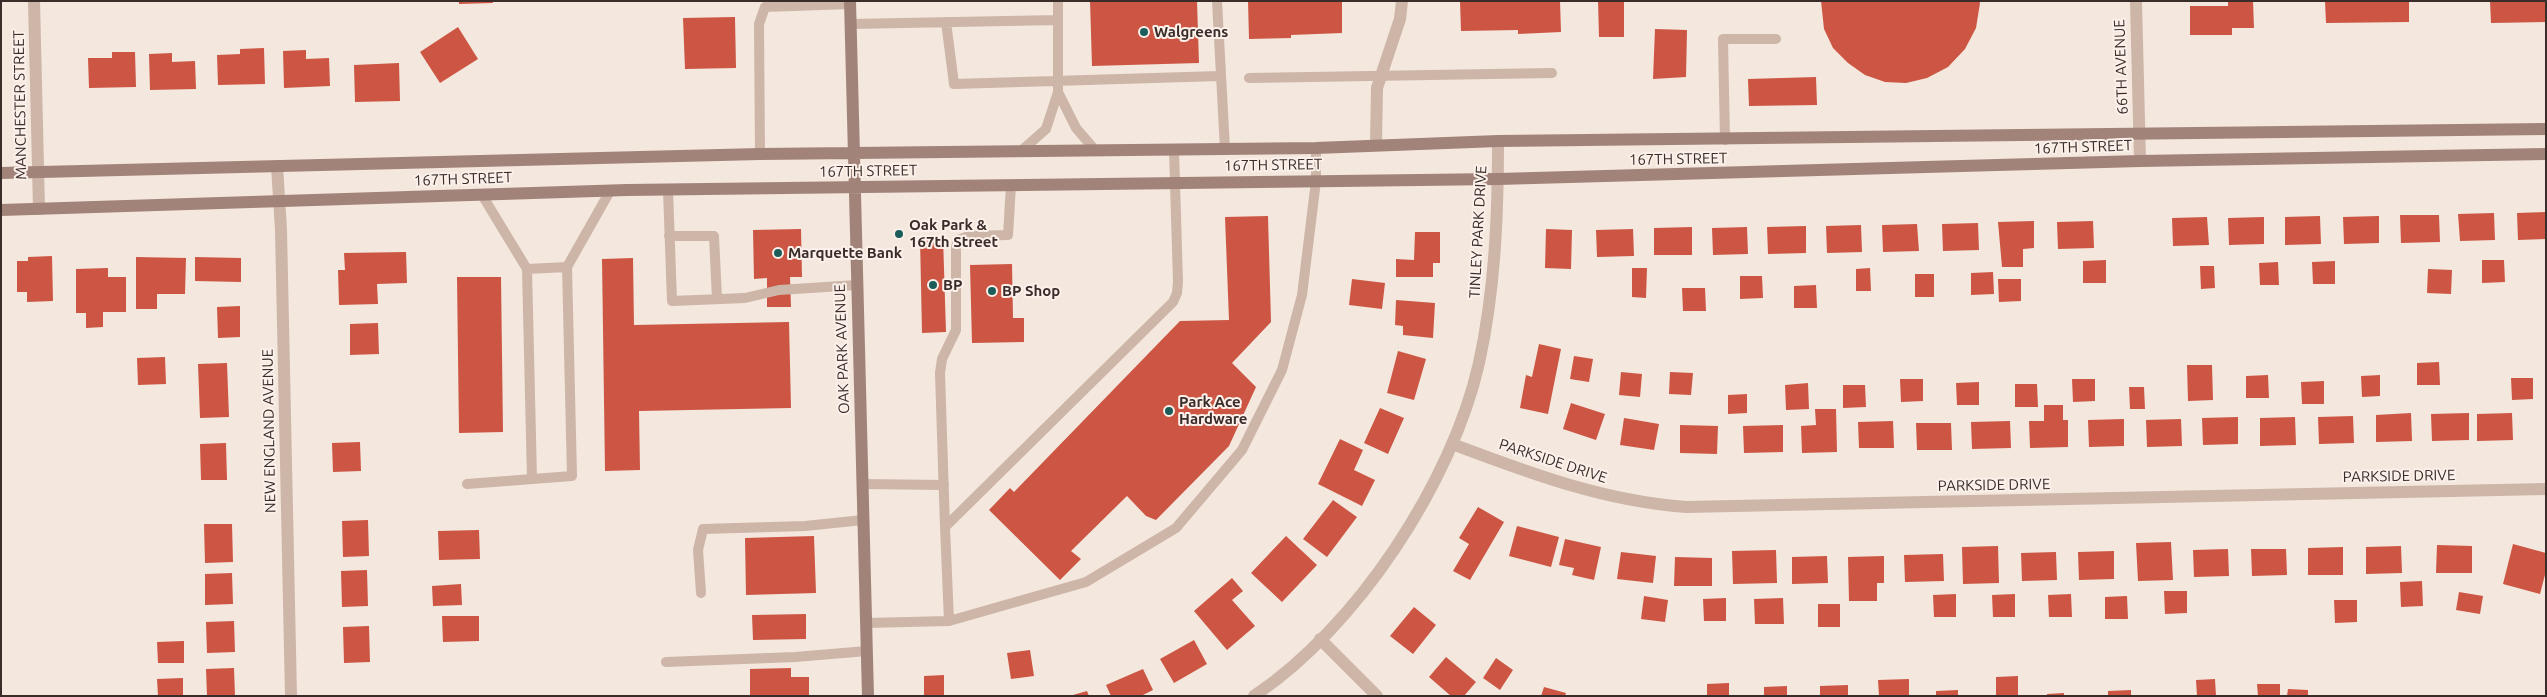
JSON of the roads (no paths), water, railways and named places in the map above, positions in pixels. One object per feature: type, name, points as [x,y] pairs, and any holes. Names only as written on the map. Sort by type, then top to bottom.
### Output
[{"type":"main road","name":"OAK PARK AVENUE","points":[[850,2],[868,696]]},
{"type":"main road","name":"167TH STREET","points":[[1,173],[760,154],[1316,148],[1376,144],[1498,141],[1725,140],[2546,129]]},
{"type":"main road","name":"167TH STREET","points":[[1,210],[610,191],[1011,184],[1498,179],[2140,161],[2546,154]]},
{"type":"street","name":"MANCHESTER STREET","points":[[34,1],[39,209]]},
{"type":"street","points":[[1376,144],[1380,75],[1400,19],[1402,1]]},
{"type":"street","name":"66TH AVENUE","points":[[2136,1],[2140,161]]},
{"type":"street","name":"TINLEY PARK DRIVE","points":[[1254,696],[1272,683],[1320,639],[1358,598],[1416,515],[1452,444],[1478,366],[1494,276],[1498,141]]},
{"type":"street","name":"NEW ENGLAND AVENUE","points":[[277,166],[280,201],[291,696]]},
{"type":"street","name":"PARKSIDE DRIVE","points":[[1452,444],[1574,488],[1631,501],[1686,507],[2546,489]]},
{"type":"street","points":[[1320,639],[1377,696]]},
{"type":"lane","points":[[1021,151],[1046,129],[1058,92],[1058,1]]},
{"type":"lane","points":[[1216,1],[1225,149]]},
{"type":"lane","points":[[760,154],[760,24],[765,7],[850,2]]},
{"type":"lane","points":[[851,24],[1058,20]]},
{"type":"lane","points":[[946,22],[954,84],[1220,76]]},
{"type":"lane","points":[[1725,140],[1723,39],[1776,39]]},
{"type":"lane","points":[[1249,78],[1552,73]]},
{"type":"lane","points":[[1058,92],[1076,128],[1095,150]]},
{"type":"lane","points":[[866,623],[949,621],[1086,582],[1176,528],[1242,450],[1282,370],[1302,295],[1316,181],[1316,148]]},
{"type":"lane","points":[[946,527],[1173,302],[1177,293],[1178,282],[1174,150]]},
{"type":"lane","points":[[949,621],[940,373],[942,359],[956,330],[956,247],[958,240],[969,236],[1008,235],[1011,184]]},
{"type":"lane","points":[[668,190],[672,301],[745,298],[779,290],[857,285]]},
{"type":"lane","points":[[466,484],[572,476],[567,267],[610,191]]},
{"type":"lane","points":[[482,195],[527,269],[532,479]]},
{"type":"lane","points":[[669,236],[714,236],[717,299]]},
{"type":"lane","points":[[527,269],[567,267]]},
{"type":"lane","points":[[862,484],[944,485]]},
{"type":"lane","points":[[701,593],[698,550],[703,529],[804,526],[863,520]]},
{"type":"lane","points":[[666,662],[795,657],[867,651]]},
{"type":"place","name":"Walgreens","points":[[1144,32]]},
{"type":"place","name":"Oak Park & 167th Street","points":[[899,234]]},
{"type":"place","name":"Marquette Bank","points":[[778,253]]},
{"type":"place","name":"BP","points":[[933,285]]},
{"type":"place","name":"BP Shop","points":[[992,291]]},
{"type":"place","name":"Park Ace Hardware","points":[[1169,411]]}]
